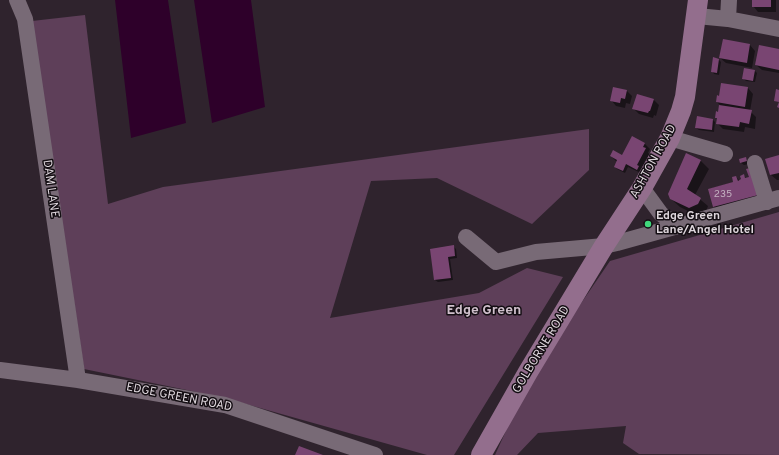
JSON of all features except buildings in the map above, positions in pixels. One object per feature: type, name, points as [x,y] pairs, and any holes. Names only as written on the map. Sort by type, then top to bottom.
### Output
[{"type":"main road","name":"ASHTON ROAD","points":[[604,246],[642,188],[670,138],[681,111],[685,96],[697,8]]},
{"type":"main road","name":"GOLBORNE ROAD","points":[[481,455],[528,372],[604,246]]},
{"type":"street","name":"DAM LANE","points":[[17,0],[25,19],[78,380]]},
{"type":"street","points":[[728,19],[729,0]]},
{"type":"street","points":[[697,8],[728,19],[779,29]]},
{"type":"street","points":[[670,138],[725,154]]},
{"type":"street","points":[[466,237],[496,262],[536,252],[604,246],[773,200],[755,163]]},
{"type":"street","points":[[642,188],[661,214],[678,226]]},
{"type":"street","name":"EDGE GREEN ROAD","points":[[0,370],[78,380],[226,405],[375,455]]},
{"type":"shaded area","points":[[115,0],[168,0],[186,123],[131,138]]},
{"type":"shaded area","points":[[194,0],[251,0],[265,107],[212,123]]},
{"type":"shaded area","points":[[85,15],[108,204],[163,187],[589,129],[589,170],[532,224],[437,178],[371,181],[330,318],[479,293],[527,268],[563,277],[454,455],[427,455],[221,397],[84,369],[32,21]]},
{"type":"shaded area","points":[[779,212],[779,455],[639,454],[623,443],[626,426],[538,433],[517,455],[495,455],[530,378],[610,261]]},
{"type":"place","name":"Edge Green Lane/Angel Hotel","points":[[648,224]]},
{"type":"district","name":"Edge Green","points":[[484,311]]}]
